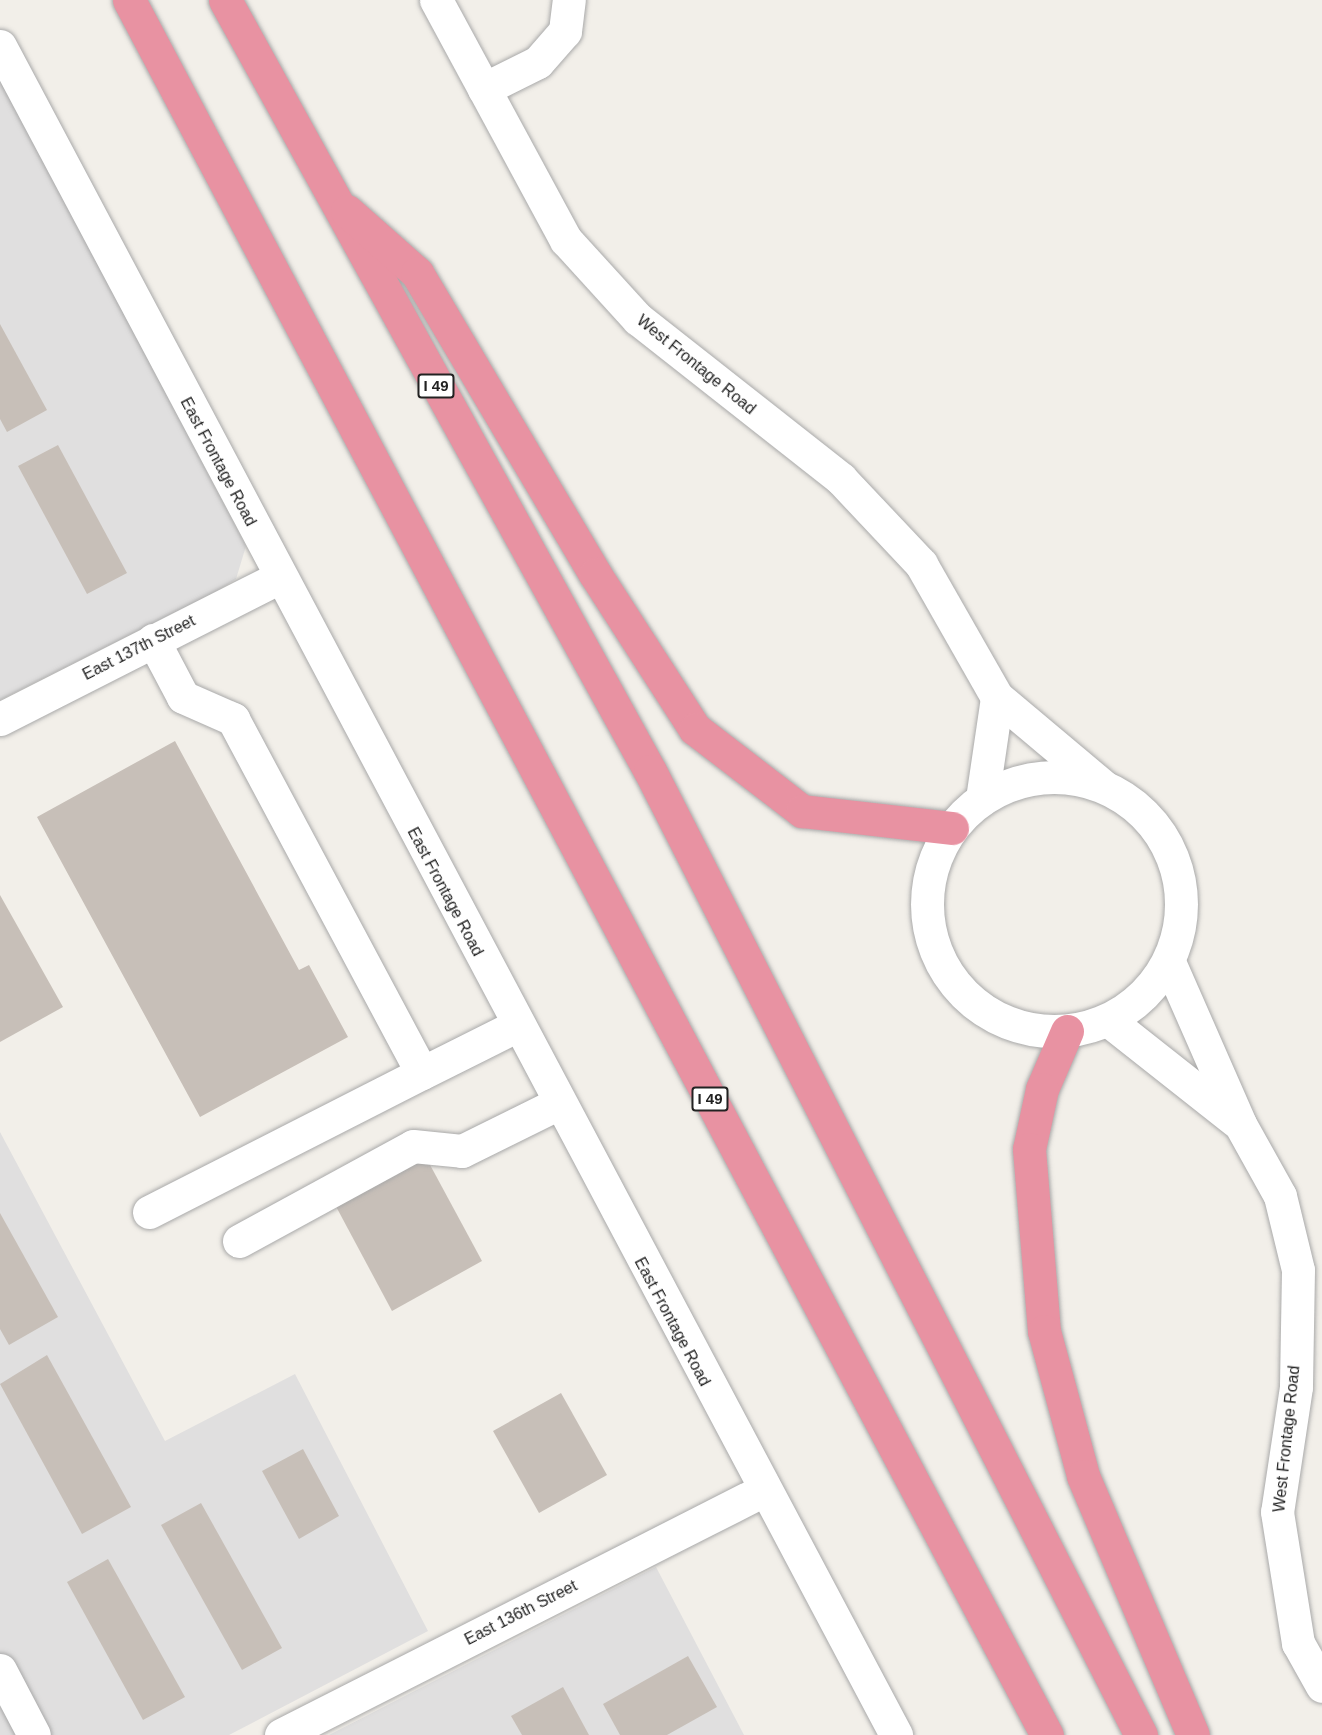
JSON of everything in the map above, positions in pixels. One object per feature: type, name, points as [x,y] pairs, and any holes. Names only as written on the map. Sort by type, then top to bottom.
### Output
[{"type":"highway","name":"I 49","points":[[129,0],[1047,1735]]},
{"type":"highway","name":"I 49","points":[[225,0],[329,194],[650,771],[1141,1735]]},
{"type":"highway","points":[[329,194],[417,273],[595,574],[695,729],[802,811],[952,828]]},
{"type":"highway","points":[[1067,1031],[1042,1089],[1029,1149],[1044,1331],[1083,1476],[1193,1735]]},
{"type":"street","name":"West Frontage Road","points":[[436,0],[567,240],[638,319],[849,487],[921,564],[997,697],[1103,786]]},
{"type":"street","points":[[484,89],[538,62],[565,31],[569,0]]},
{"type":"street","name":"East Frontage Road","points":[[0,46],[278,578],[762,1491],[896,1735]]},
{"type":"street","name":"East 137th Street","points":[[0,719],[278,578]]},
{"type":"street","points":[[153,640],[183,697],[233,719],[422,1073]]},
{"type":"street","points":[[982,799],[997,697]]},
{"type":"street","points":[[1062,777],[1103,786],[1138,808],[1165,840],[1180,879],[1181,921],[1168,962],[1143,995],[1108,1020],[1067,1031],[1025,1029],[986,1013],[955,985],[939,957],[926,907],[933,864],[952,828],[982,799],[1020,781],[1062,777]]},
{"type":"street","name":"West Frontage Road","points":[[1168,962],[1240,1124],[1280,1196],[1298,1270],[1296,1387],[1277,1512],[1298,1643],[1322,1686]]},
{"type":"street","name":"West Frontage Road","points":[[1108,1020],[1240,1124]]},
{"type":"street","points":[[148,1212],[516,1026]]},
{"type":"street","points":[[239,1241],[413,1146],[462,1151],[557,1104]]},
{"type":"street","name":"East 136th Street","points":[[281,1735],[762,1491]]},
{"type":"street","points":[[0,1670],[34,1735]]},
{"type":"shaded area","points":[[0,78],[246,546],[236,579],[219,590],[0,700]]},
{"type":"shaded area","points":[[0,1132],[165,1441],[295,1374],[428,1631],[229,1735],[0,1735]]},
{"type":"shaded area","points":[[656,1567],[744,1735],[329,1735]]},
{"type":"building","points":[[0,324],[47,410],[7,432],[0,419]]},
{"type":"building","points":[[58,445],[127,573],[87,594],[18,466]]},
{"type":"building","points":[[175,741],[299,970],[309,965],[348,1037],[200,1117],[37,817]]},
{"type":"building","points":[[0,895],[63,1007],[0,1042]]},
{"type":"building","points":[[422,1150],[482,1261],[392,1311],[332,1199]]},
{"type":"building","points":[[0,1213],[58,1317],[9,1345],[0,1329]]},
{"type":"building","points":[[47,1355],[131,1507],[82,1534],[0,1384]]},
{"type":"building","points":[[561,1393],[607,1475],[539,1513],[493,1431]]},
{"type":"building","points":[[303,1449],[339,1516],[299,1539],[262,1471]]},
{"type":"building","points":[[201,1503],[282,1648],[242,1670],[161,1525]]},
{"type":"building","points":[[108,1559],[185,1697],[143,1720],[67,1582]]},
{"type":"building","points":[[688,1656],[717,1707],[667,1735],[620,1735],[603,1704]]},
{"type":"building","points":[[563,1687],[589,1735],[522,1735],[511,1716]]}]
